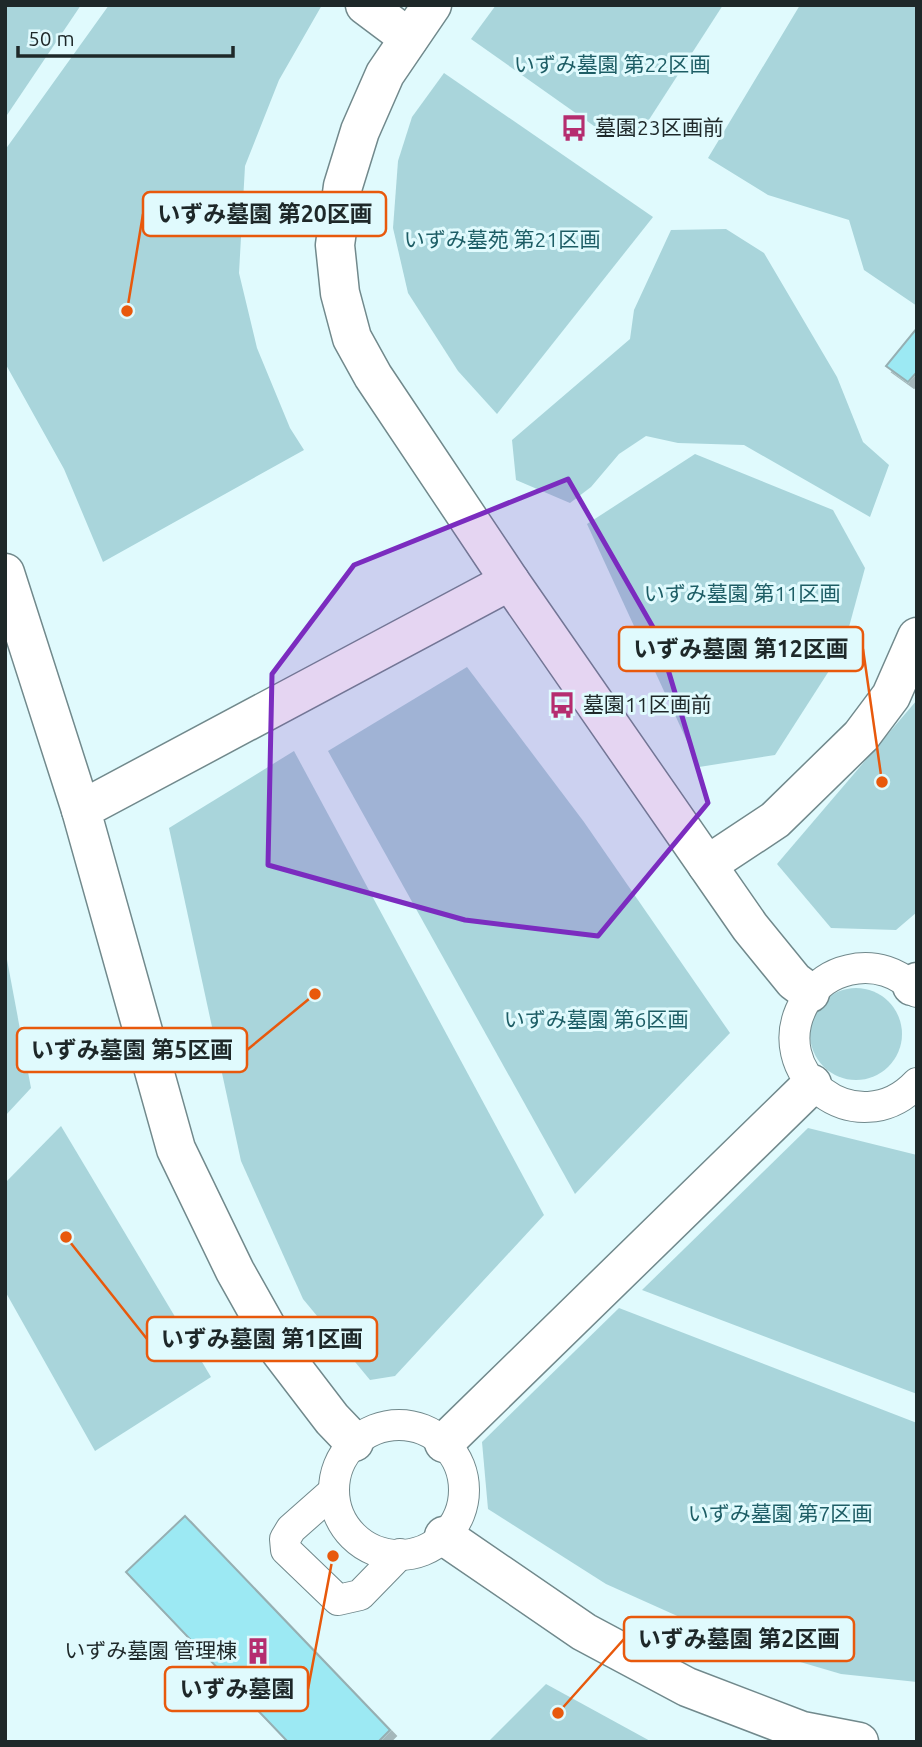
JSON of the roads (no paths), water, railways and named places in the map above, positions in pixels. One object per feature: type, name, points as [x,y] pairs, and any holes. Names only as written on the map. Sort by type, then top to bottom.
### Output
[{"type":"street","points":[[365,5],[409,38]]},
{"type":"street","points":[[432,5],[385,74],[360,131],[343,186],[335,245],[340,293],[352,338],[373,376],[510,581],[750,928],[794,981],[810,993]]},
{"type":"street","points":[[5,573],[80,810],[176,1149],[235,1271],[280,1351],[332,1419],[354,1442]]},
{"type":"street","points":[[80,810],[510,581]]},
{"type":"street","points":[[707,864],[775,820],[862,736],[891,696],[917,637]]},
{"type":"street","points":[[915,987],[892,973],[875,968],[840,972],[810,993],[800,1010],[795,1029],[795,1049],[801,1068],[812,1084],[829,1098],[848,1105],[870,1107],[890,1102],[908,1092],[917,1083]]},
{"type":"street","points":[[444,1443],[812,1084]]},
{"type":"street","points":[[389,1425],[409,1425],[428,1431],[444,1443],[457,1460],[463,1479],[463,1500],[457,1520],[444,1536],[427,1548],[387,1554],[368,1547],[351,1535],[340,1518],[334,1478],[341,1458],[354,1442],[371,1431],[389,1425]]},
{"type":"street","points":[[334,1491],[291,1528],[285,1539],[286,1550],[338,1600],[360,1595],[400,1554]]},
{"type":"street","points":[[444,1536],[584,1632],[687,1687],[802,1731],[859,1742]]},
{"type":"place","name":"墓園23区画前","points":[[574,128]]},
{"type":"place","name":"いずみ墓園 第20区画","points":[[127,311]]},
{"type":"place","name":"墓園11区画前","points":[[562,705]]},
{"type":"place","name":"いずみ墓園 第12区画","points":[[882,782]]},
{"type":"place","name":"いずみ墓園 第5区画","points":[[315,994]]},
{"type":"place","name":"いずみ墓園 第1区画","points":[[66,1237]]},
{"type":"place","name":"いずみ墓園","points":[[333,1556]]},
{"type":"place","name":"いずみ墓園 管理棟","points":[[258,1651]]},
{"type":"place","name":"いずみ墓園 第2区画","points":[[558,1713]]},
{"type":"park label","name":"いずみ墓園 第22区画","points":[[612,65]]},
{"type":"park label","name":"いずみ墓苑 第21区画","points":[[502,240]]},
{"type":"park label","name":"いずみ墓園 第11区画","points":[[742,594]]},
{"type":"park label","name":"いずみ墓園 第6区画","points":[[596,1020]]},
{"type":"park label","name":"いずみ墓園 第7区画","points":[[780,1514]]}]
